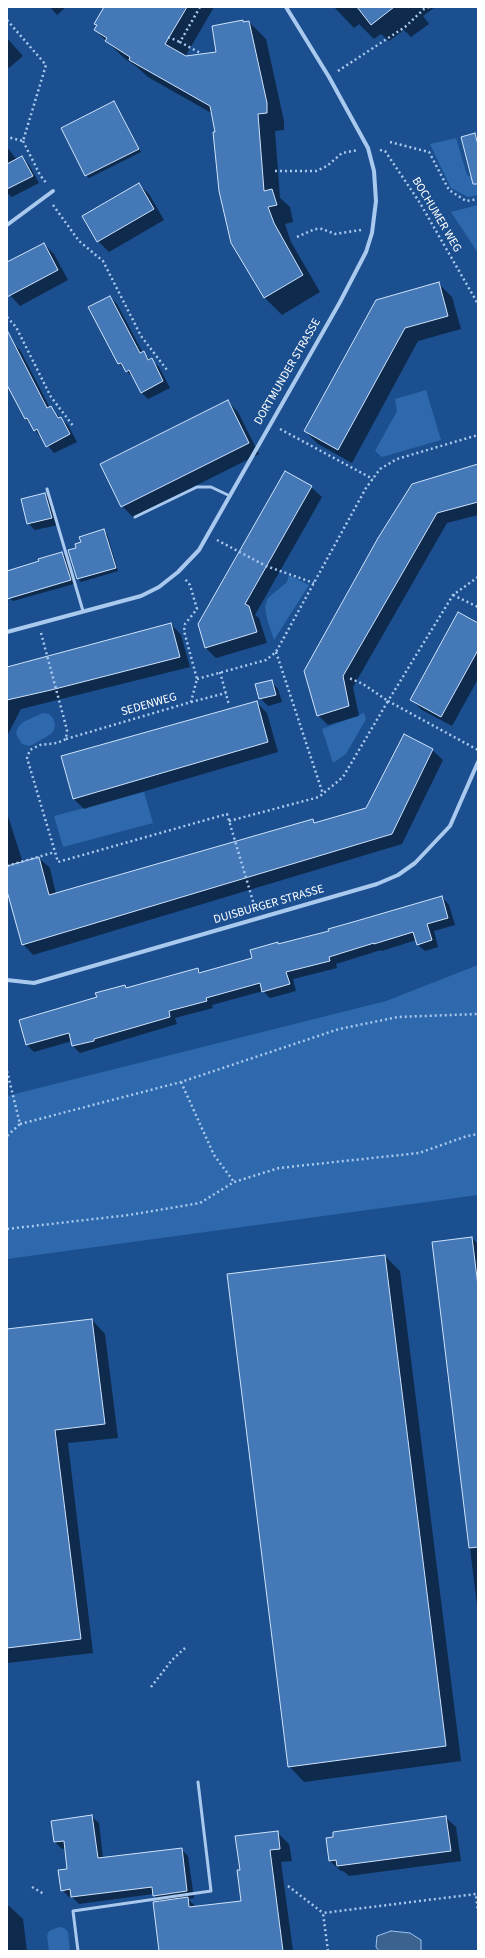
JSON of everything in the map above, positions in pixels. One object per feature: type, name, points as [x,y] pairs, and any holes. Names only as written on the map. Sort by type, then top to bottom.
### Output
[{"type":"street","name":"DORTMUNDER STRASSE","points":[[7,632],[141,596],[159,587],[178,572],[199,550],[353,279],[366,252],[372,233],[376,201],[374,171],[368,148],[329,77],[286,7]]},
{"type":"street","points":[[7,225],[53,191]]},
{"type":"street","name":"DUISBURGER STRASSE","points":[[7,980],[34,983],[377,884],[398,875],[415,863],[450,826],[478,762]]},
{"type":"lane","points":[[135,517],[197,487],[211,487],[230,496]]},
{"type":"lane","points":[[47,489],[83,611]]},
{"type":"lane","points":[[78,1951],[73,1911],[211,1892],[198,1782]]},
{"type":"path","points":[[180,42],[200,7]]},
{"type":"path","points":[[329,77],[405,28],[424,8],[429,7]]},
{"type":"path","points":[[7,20],[46,65],[23,141],[40,175],[53,191]]},
{"type":"path","points":[[168,37],[202,54]]},
{"type":"path","points":[[7,137],[23,141]]},
{"type":"path","points":[[390,142],[429,152],[449,190],[466,201],[478,199]]},
{"type":"path","points":[[275,171],[316,171],[327,166],[342,153],[368,148]]},
{"type":"path","name":"BOCHUMER WEG","points":[[368,148],[385,151],[420,203],[478,304]]},
{"type":"path","points":[[46,196],[79,241],[103,261],[141,336],[167,370]]},
{"type":"path","points":[[297,237],[314,229],[322,229],[335,234],[362,230],[372,233]]},
{"type":"path","points":[[7,318],[16,327],[51,398],[74,427]]},
{"type":"path","points":[[270,424],[373,479]]},
{"type":"path","points":[[197,679],[266,660],[276,652],[380,469],[397,459],[478,435]]},
{"type":"path","points":[[208,535],[266,566],[314,583]]},
{"type":"path","name":"SEDENWEG","points":[[55,852],[27,758],[30,750],[40,745],[58,743],[66,739],[191,702],[197,679],[184,631],[185,624],[197,609],[190,584],[178,572]]},
{"type":"path","points":[[229,821],[319,797],[343,776],[453,595],[478,577]]},
{"type":"path","points":[[453,595],[478,607]]},
{"type":"path","points":[[39,623],[67,730],[66,739]]},
{"type":"path","points":[[276,652],[322,794]]},
{"type":"path","points":[[220,672],[229,705]]},
{"type":"path","points":[[349,678],[363,684],[388,701],[478,750]]},
{"type":"path","points":[[191,702],[226,693]]},
{"type":"path","points":[[7,866],[55,852],[58,862],[227,814],[258,918]]},
{"type":"path","points":[[7,1136],[20,1124],[181,1082],[339,1029],[398,1017],[478,1014]]},
{"type":"path","points":[[7,1071],[20,1124]]},
{"type":"path","points":[[181,1082],[214,1155],[234,1182]]},
{"type":"path","points":[[7,1229],[129,1215],[200,1203],[234,1182],[279,1168],[419,1153],[467,1136],[478,1134]]},
{"type":"path","points":[[151,1687],[172,1660],[185,1648]]},
{"type":"path","points":[[288,1886],[324,1913],[477,1893],[478,1912]]},
{"type":"path","points":[[32,1887],[44,1894]]},
{"type":"path","points":[[324,1913],[328,1951]]},
{"type":"shaded area","points":[[456,138],[467,175],[478,180],[478,195],[468,197],[451,188],[430,144]]},
{"type":"shaded area","points":[[478,205],[478,253],[451,212]]},
{"type":"shaded area","points":[[426,390],[441,440],[382,457],[375,451],[397,411],[395,399]]},
{"type":"shaded area","points":[[289,575],[309,585],[274,640],[267,619],[265,606],[268,598],[287,582]]},
{"type":"shaded area","points":[[43,713],[49,714],[53,718],[55,724],[54,730],[51,734],[34,744],[29,746],[22,744],[16,734],[18,727],[23,722]]},
{"type":"shaded area","points":[[364,713],[366,719],[346,754],[333,763],[322,729]]},
{"type":"shaded area","points":[[144,792],[153,823],[63,847],[54,816]]},
{"type":"shaded area","points":[[478,965],[478,1195],[7,1259],[7,1096],[386,1001]]},
{"type":"shaded area","points":[[59,1927],[64,1928],[68,1932],[70,1951],[49,1951],[47,1936],[49,1931]]},
{"type":"shaded area","points":[[391,1931],[410,1933],[421,1940],[421,1951],[379,1951],[376,1947],[377,1936]]},
{"type":"building","points":[[104,7],[187,7],[165,44],[186,56],[216,52],[212,26],[243,20],[243,22],[249,21],[267,103],[267,113],[258,114],[264,191],[272,189],[277,205],[268,207],[274,223],[303,275],[264,298],[231,243],[219,191],[213,132],[215,132],[210,106],[129,60],[130,57],[105,41],[107,38],[94,30],[97,25],[94,24]]},
{"type":"building","points":[[357,7],[394,7],[371,25]]},
{"type":"building","points":[[114,101],[139,149],[85,176],[61,128]]},
{"type":"building","points":[[475,133],[478,145],[478,184],[473,184],[461,137]]},
{"type":"building","points":[[22,156],[33,176],[7,189],[7,164]]},
{"type":"building","points":[[139,183],[154,209],[97,242],[82,216]]},
{"type":"building","points":[[44,243],[58,270],[7,297],[7,262]]},
{"type":"building","points":[[439,282],[448,316],[405,328],[338,450],[304,431],[376,300]]},
{"type":"building","points":[[110,296],[140,353],[144,351],[148,360],[152,358],[163,381],[141,393],[129,370],[126,372],[121,363],[118,364],[88,307]]},
{"type":"building","points":[[7,330],[47,408],[51,406],[58,418],[61,417],[70,434],[46,447],[37,429],[34,431],[27,418],[25,419],[7,385]]},
{"type":"building","points":[[228,400],[249,443],[121,507],[100,464]]},
{"type":"building","points":[[478,464],[478,502],[437,513],[343,676],[349,706],[317,716],[304,671],[378,538],[412,484]]},
{"type":"building","points":[[285,471],[312,486],[245,604],[249,606],[257,632],[205,648],[198,624]]},
{"type":"building","points":[[45,493],[52,518],[27,524],[21,499]]},
{"type":"building","points":[[104,529],[116,568],[77,579],[68,550],[76,548],[75,544],[81,542],[79,537]]},
{"type":"building","points":[[62,552],[71,580],[7,599],[7,571],[39,561],[38,559]]},
{"type":"building","points":[[458,612],[478,623],[478,650],[441,717],[410,700]]},
{"type":"building","points":[[171,623],[180,657],[7,700],[7,667]]},
{"type":"building","points":[[272,680],[276,695],[259,699],[255,684]]},
{"type":"building","points":[[257,701],[268,742],[73,799],[61,756]]},
{"type":"building","points":[[404,734],[433,749],[392,834],[22,945],[7,891],[7,866],[39,857],[49,895],[313,819],[314,823],[366,808]]},
{"type":"building","points":[[442,896],[448,918],[427,924],[432,940],[417,945],[413,932],[374,943],[329,957],[330,961],[286,972],[290,984],[262,992],[260,983],[206,998],[207,1001],[169,1011],[170,1017],[94,1039],[94,1041],[72,1046],[69,1033],[26,1045],[19,1020],[97,997],[95,993],[125,985],[126,988],[198,968],[199,973],[252,958],[250,950],[278,942],[278,944],[329,931],[328,929]]},
{"type":"building","points":[[472,1237],[478,1286],[478,1547],[469,1548],[432,1242]]},
{"type":"building","points":[[385,1255],[446,1746],[288,1767],[227,1274]]},
{"type":"building","points":[[92,1319],[105,1424],[55,1430],[81,1639],[7,1648],[7,1329]]},
{"type":"building","points":[[92,1815],[98,1858],[182,1848],[187,1891],[153,1896],[152,1887],[71,1897],[70,1889],[61,1891],[58,1870],[67,1869],[64,1841],[54,1842],[51,1821]]},
{"type":"building","points":[[446,1816],[451,1851],[337,1866],[336,1860],[329,1861],[326,1838],[333,1837],[333,1832]]},
{"type":"building","points":[[278,1831],[280,1849],[270,1850],[283,1951],[159,1951],[153,1902],[188,1897],[189,1907],[241,1901],[237,1870],[240,1870],[235,1836]]}]
